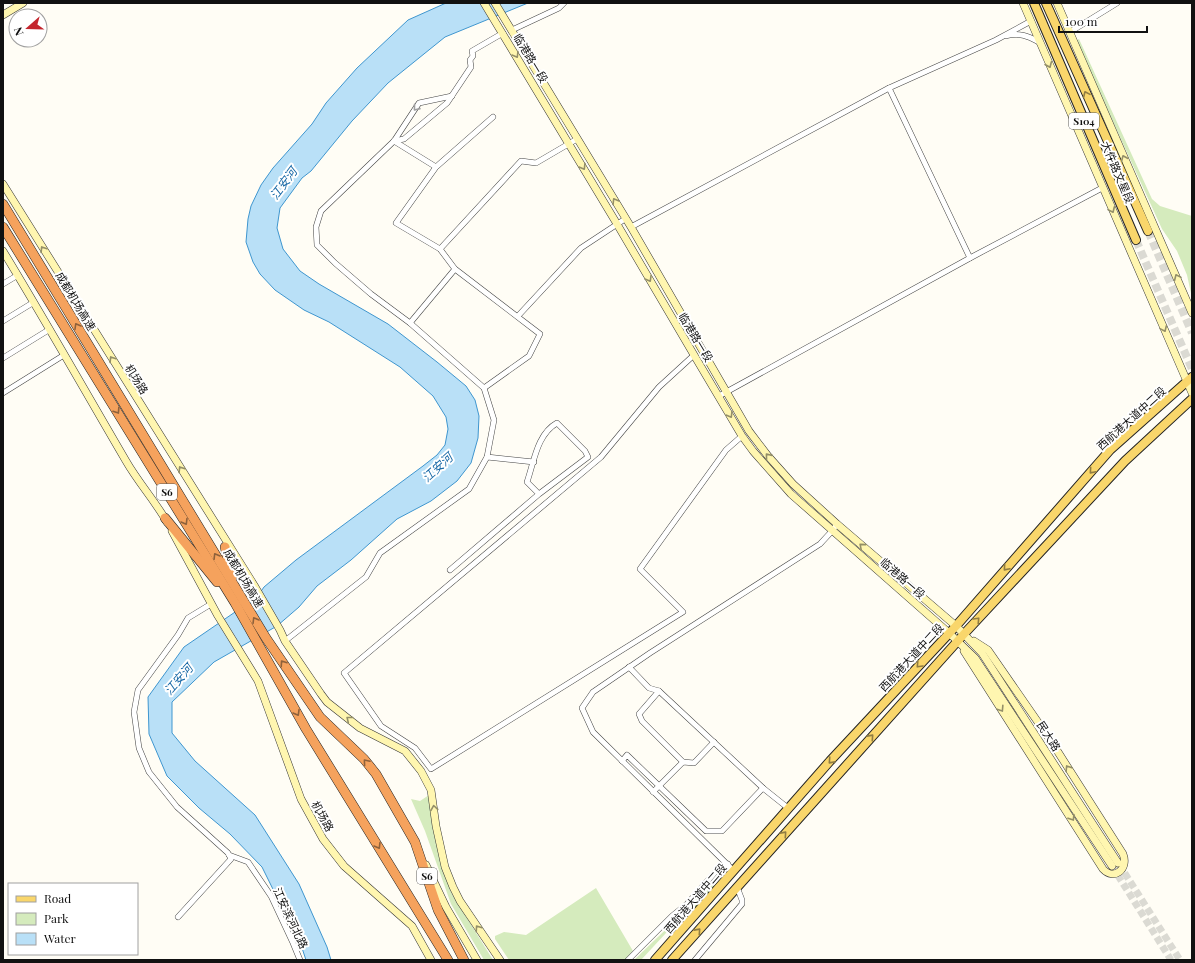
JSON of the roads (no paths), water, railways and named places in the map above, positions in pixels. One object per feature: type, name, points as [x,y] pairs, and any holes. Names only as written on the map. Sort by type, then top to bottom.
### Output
[{"type":"highway","name":"成都机场高速","points":[[3,204],[234,585],[240,604],[257,642],[306,729],[448,960]]},
{"type":"highway","name":"成都机场高速","points":[[3,227],[230,597],[240,604],[266,638],[320,717],[364,759],[376,774],[415,842],[438,910],[464,960]]},
{"type":"highway","points":[[165,518],[184,540],[206,570],[230,597]]},
{"type":"highway","points":[[225,547],[234,585]]},
{"type":"main road","points":[[3,15],[23,3]]},
{"type":"main road","name":"临港路一段","points":[[484,3],[742,436],[790,494],[949,633]]},
{"type":"main road","name":"临港路一段","points":[[496,3],[631,228],[749,431],[768,456],[793,484],[837,524],[956,626]]},
{"type":"main road","points":[[1023,3],[1102,188],[1189,380],[1192,393]]},
{"type":"main road","name":"大件路文星段","points":[[1034,3],[1136,240]]},
{"type":"main road","name":"大件路文星段","points":[[1046,3],[1148,231]]},
{"type":"main road","points":[[1057,3],[1192,313]]},
{"type":"main road","name":"机场路","points":[[3,184],[243,567],[285,641],[327,702],[360,728],[405,751],[421,771],[431,790],[436,826],[445,866],[453,887],[460,901],[500,960]]},
{"type":"main road","points":[[3,251],[130,468],[165,518],[211,604]]},
{"type":"main road","name":"西航港大道中二段","points":[[655,960],[731,867],[788,808],[956,626],[1110,450],[1189,380]]},
{"type":"main road","points":[[672,960],[958,640],[1125,460],[1192,399]]},
{"type":"main road","points":[[194,489],[200,506],[225,547],[243,567]]},
{"type":"main road","name":"机场路","points":[[211,604],[258,681],[301,799],[323,839],[344,866],[412,926],[431,960]]},
{"type":"main road","name":"民大路","points":[[949,633],[975,658],[1115,864],[982,653],[956,626]]},
{"type":"main road","points":[[958,640],[1103,869],[1110,874],[1118,872],[1125,863],[1123,854],[1051,741],[988,650],[964,634]]},
{"type":"main road","points":[[415,842],[446,907],[477,960]]},
{"type":"street","points":[[512,30],[559,8],[564,3]]},
{"type":"street","points":[[1070,32],[1117,3]]},
{"type":"street","points":[[996,40],[1030,21]]},
{"type":"street","points":[[394,141],[404,139],[447,103],[472,67],[470,60],[473,56],[472,51],[503,33]]},
{"type":"street","points":[[631,228],[889,88],[1012,34],[1022,35],[1039,42]]},
{"type":"street","points":[[889,88],[970,258]]},
{"type":"street","points":[[285,641],[366,577],[380,553],[470,489],[487,457],[494,420],[484,388],[410,322],[366,290],[334,263],[318,245],[316,227],[321,211],[394,141],[419,103],[452,96]]},
{"type":"street","points":[[484,388],[529,356],[540,334],[455,269],[440,249],[396,223],[436,167],[493,117]]},
{"type":"street","points":[[440,249],[521,161],[536,162],[577,139]]},
{"type":"street","points":[[394,141],[436,167]]},
{"type":"street","points":[[719,396],[970,258],[1102,188]]},
{"type":"street","points":[[518,316],[581,248],[625,219]]},
{"type":"street","points":[[410,322],[455,269]]},
{"type":"street","points":[[3,284],[18,275]]},
{"type":"street","points":[[3,321],[34,302]]},
{"type":"street","points":[[3,358],[50,329]]},
{"type":"street","points":[[3,393],[64,355]]},
{"type":"street","points":[[694,355],[659,387],[601,457],[344,673],[381,726],[415,748],[431,769],[683,612],[640,569],[726,450],[742,436]]},
{"type":"street","points":[[450,570],[539,494],[588,457],[585,450],[557,423],[550,427],[539,444],[527,482],[539,494]]},
{"type":"street","points":[[487,457],[534,462]]},
{"type":"street","points":[[731,867],[593,732],[582,708],[593,692],[629,667],[820,544],[837,524]]},
{"type":"street","points":[[178,917],[231,859],[228,853],[177,807],[149,772],[139,748],[134,712],[138,690],[178,635],[188,618],[211,604]]},
{"type":"street","points":[[629,667],[649,688],[659,691],[763,788],[788,808]]},
{"type":"street","points":[[659,691],[639,714],[642,721],[683,762],[694,763],[714,742]]},
{"type":"street","points":[[622,761],[627,755],[706,831],[722,831],[763,788]]},
{"type":"street","points":[[653,792],[683,762]]},
{"type":"street","name":"江安滨河北路","points":[[229,855],[248,862],[271,896],[300,960]]},
{"type":"street","points":[[628,960],[672,916],[687,904],[718,869],[731,867]]},
{"type":"street","points":[[696,960],[742,904],[737,887]]},
{"type":"water","name":"江安河","points":[[446,3],[528,3],[445,37],[388,83],[352,121],[311,171],[302,178],[280,208],[277,228],[283,249],[300,271],[319,284],[388,324],[466,386],[475,400],[479,416],[478,438],[471,463],[457,481],[431,501],[397,519],[351,560],[317,586],[299,607],[277,626],[214,662],[172,702],[172,733],[195,761],[255,815],[299,884],[327,947],[331,960],[306,960],[302,948],[262,867],[230,834],[199,808],[167,776],[149,734],[148,697],[184,647],[257,597],[264,587],[296,560],[423,466],[437,455],[445,445],[448,429],[446,417],[433,396],[400,367],[329,322],[304,310],[275,290],[260,274],[253,262],[246,242],[251,206],[261,185],[273,168],[312,124],[326,103],[357,68],[408,20]]},
{"type":"tunnel","points":[[1148,231],[1192,333]]},
{"type":"tunnel","points":[[1136,240],[1192,369]]},
{"type":"tunnel","points":[[1119,864],[1180,960]]},
{"type":"tunnel","points":[[1112,866],[1171,960]]}]
